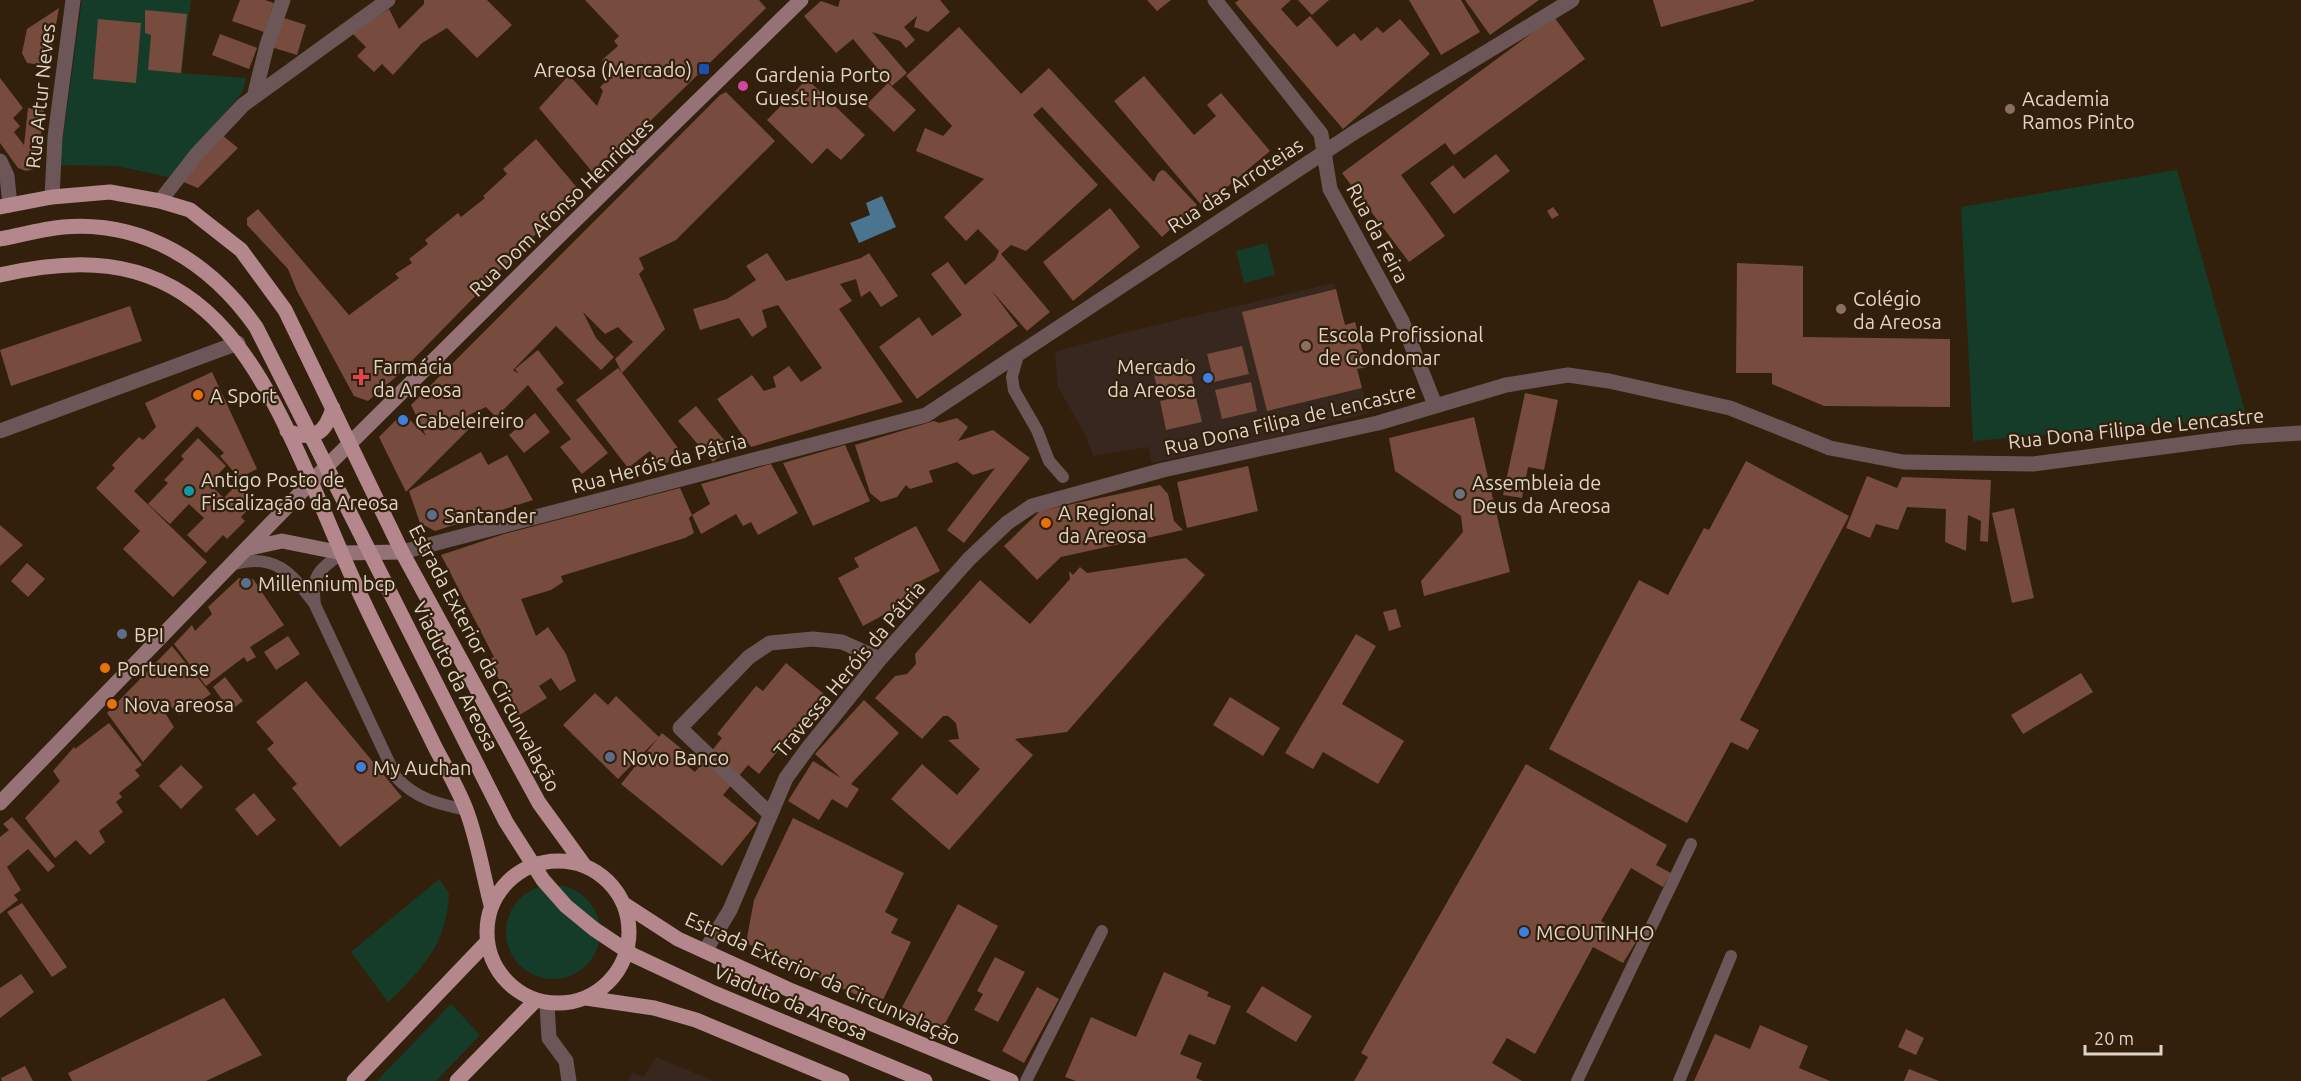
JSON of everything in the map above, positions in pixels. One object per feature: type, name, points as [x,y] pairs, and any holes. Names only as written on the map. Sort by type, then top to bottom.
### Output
[{"type":"main road","name":"Rua Dom Afonso Henriques","points":[[0,803],[250,548],[310,483],[801,0]]},
{"type":"main road","name":"Estrada Exterior da Circunvalação","points":[[5,206],[52,197],[110,192],[160,201],[190,210],[242,250],[285,310],[402,552],[539,803],[584,865]]},
{"type":"main road","name":"Viaduto da Areosa","points":[[0,239],[64,227],[100,228],[131,233],[188,257],[218,281],[256,327],[506,822],[551,889],[594,929],[633,955],[714,993],[925,1081]]},
{"type":"main road","points":[[0,275],[60,264],[87,263],[116,267],[171,287],[205,310],[238,343],[287,431],[358,590],[466,810],[491,905]]},
{"type":"main road","points":[[287,431],[302,437],[316,435],[329,423],[333,408]]},
{"type":"main road","points":[[250,548],[282,542],[342,553],[402,552]]},
{"type":"main road","points":[[562,860],[584,865],[601,875],[614,888],[624,904],[629,926],[628,948],[619,969],[605,986],[586,998],[564,1005],[541,1002],[518,992],[503,978],[492,962],[487,942],[486,923],[491,905],[503,886],[520,871],[540,862],[562,860]]},
{"type":"main road","name":"Estrada Exterior da Circunvalação","points":[[624,904],[669,933],[792,991],[1011,1081]]},
{"type":"main road","points":[[354,1081],[487,942]]},
{"type":"main road","points":[[586,998],[654,1008],[696,1020],[842,1081]]},
{"type":"main road","points":[[457,1081],[541,1002]]},
{"type":"street","name":"Rua Artur Neves","points":[[52,197],[55,137],[73,0]]},
{"type":"street","points":[[254,97],[267,45],[282,0]]},
{"type":"street","points":[[160,201],[196,155],[254,97],[387,0]]},
{"type":"street","name":"Rua das Arroteias","points":[[926,415],[1324,152],[1572,0]]},
{"type":"street","name":"Rua da Feira","points":[[1220,2],[1321,134],[1330,189],[1402,321],[1435,405]]},
{"type":"street","points":[[0,161],[7,176],[5,206]]},
{"type":"street","points":[[0,430],[238,343]]},
{"type":"street","name":"Rua Dona Filipa de Lencastre","points":[[1032,506],[1163,470],[1378,423],[1506,385],[1568,375],[1609,381],[1730,408],[1830,448],[1903,462],[2033,464],[2240,437],[2301,433]]},
{"type":"street","name":"Rua Heróis da Pátria","points":[[402,552],[926,415]]},
{"type":"street","name":"Travessa Heróis da Pátria","points":[[705,951],[730,910],[786,778],[880,659],[969,559],[1008,522],[1032,506]]},
{"type":"street","points":[[770,814],[680,728],[748,657],[770,644],[813,639],[842,642],[880,659]]},
{"type":"street","points":[[541,1002],[549,1038],[566,1061],[569,1081]]},
{"type":"lane","points":[[1018,355],[1012,377],[1014,390],[1037,429],[1049,461],[1063,477]]},
{"type":"lane","points":[[315,604],[313,591],[319,570],[342,553]]},
{"type":"lane","points":[[234,564],[249,560],[276,565],[294,576],[315,604],[396,777],[408,790],[431,803],[466,810]]},
{"type":"lane","points":[[1577,1081],[1691,844]]},
{"type":"lane","points":[[1026,1081],[1102,931]]},
{"type":"lane","points":[[1679,1081],[1731,956]]},
{"type":"shaded area","name":"Mercado da Areosa","points":[[1334,283],[1345,325],[1355,322],[1367,367],[1357,370],[1369,413],[1277,437],[1152,463],[1148,447],[1093,456],[1086,436],[1058,387],[1055,352],[1131,331]]},
{"type":"shaded area","points":[[656,1057],[714,1081],[628,1081],[632,1073],[644,1077]]},
{"type":"green space","points":[[82,0],[191,0],[181,73],[246,78],[243,91],[172,178],[117,166],[59,165]]},
{"type":"green space","points":[[2177,170],[2247,418],[1973,441],[1961,207]]},
{"type":"green space","points":[[1267,243],[1275,275],[1244,283],[1236,251]]},
{"type":"green space","points":[[439,879],[449,893],[444,926],[438,941],[422,966],[388,1002],[351,952]]},
{"type":"green space","points":[[553,885],[571,889],[586,899],[596,914],[600,932],[596,950],[586,965],[571,975],[553,979],[535,975],[520,965],[510,950],[506,932],[510,914],[520,899],[535,889]]},
{"type":"green space","points":[[451,1004],[480,1035],[436,1081],[377,1081]]},
{"type":"water","points":[[882,196],[896,227],[859,243],[850,223],[870,215],[866,203]]},
{"type":"building","points":[[240,0],[265,0],[274,3],[264,32],[232,21]]},
{"type":"building","points":[[424,0],[487,0],[512,25],[477,58],[447,28],[422,43],[393,75],[382,64],[374,72],[357,56],[366,47],[352,33],[389,9],[399,29],[424,4]]},
{"type":"building","points":[[585,0],[759,0],[766,8],[637,134],[635,130],[627,142],[594,174],[539,108],[569,75],[597,106],[603,91],[600,87],[614,74],[602,60],[618,46],[614,41],[619,36]]},
{"type":"building","points":[[840,0],[940,0],[950,12],[928,32],[914,27],[917,16],[904,27],[915,40],[906,48],[900,41],[872,32],[907,73],[892,86],[853,39],[836,53],[804,16],[821,1],[838,7]]},
{"type":"building","points":[[1147,0],[1171,0],[1157,11]]},
{"type":"building","points":[[1239,0],[1291,0],[1281,9],[1297,27],[1310,16],[1337,47],[1354,33],[1361,41],[1377,27],[1383,33],[1400,19],[1430,54],[1343,129],[1235,3]]},
{"type":"building","points":[[1298,0],[1329,0],[1312,15]]},
{"type":"building","points":[[1409,0],[1461,0],[1480,32],[1441,55]]},
{"type":"building","points":[[1465,0],[1539,0],[1490,35]]},
{"type":"building","points":[[1653,0],[1754,0],[1754,1],[1661,27]]},
{"type":"building","points":[[59,8],[50,58],[41,65],[27,63],[22,53],[27,29]]},
{"type":"building","points":[[145,10],[187,14],[181,73],[148,70],[151,35],[145,33]]},
{"type":"building","points":[[281,17],[306,25],[297,55],[271,47]]},
{"type":"building","points":[[1554,17],[1585,59],[1454,155],[1445,143],[1401,175],[1445,236],[1409,262],[1342,173]]},
{"type":"building","points":[[98,19],[141,23],[136,83],[93,79]]},
{"type":"building","points":[[959,27],[1021,94],[1049,68],[1154,182],[1158,173],[1165,171],[1197,205],[1162,237],[1042,107],[1033,115],[1098,185],[1026,251],[1011,245],[1001,254],[1050,312],[1027,331],[991,290],[1018,326],[917,399],[879,347],[919,317],[932,336],[962,315],[931,274],[948,262],[965,285],[995,260],[999,251],[978,229],[966,241],[944,217],[984,179],[916,151],[925,128],[943,136],[952,126],[906,76]]},
{"type":"building","points":[[220,34],[257,48],[249,69],[212,55]]},
{"type":"building","points":[[1144,76],[1194,135],[1216,116],[1207,105],[1221,93],[1270,151],[1203,207],[1114,101]]},
{"type":"building","points":[[0,78],[23,108],[13,118],[20,126],[14,132],[24,145],[28,108],[44,109],[38,162],[34,169],[26,171],[18,168],[0,143]]},
{"type":"building","points":[[807,79],[865,135],[841,160],[827,148],[812,164],[767,120]]},
{"type":"building","points":[[888,83],[916,110],[894,132],[866,105]]},
{"type":"building","points":[[726,92],[775,141],[676,240],[639,258],[644,269],[639,274],[665,329],[622,373],[615,359],[633,342],[618,327],[605,334],[583,312],[596,338],[614,357],[601,370],[556,326],[513,370],[519,374],[515,369],[538,350],[564,383],[556,389],[608,453],[582,474],[560,447],[571,439],[528,385],[496,417],[486,407],[469,415],[473,425],[406,492],[379,437],[403,413],[426,436],[411,405],[720,95]]},
{"type":"building","points":[[222,135],[238,148],[198,188],[181,181]]},
{"type":"building","points":[[536,139],[579,190],[397,376],[368,401],[354,396],[297,291],[288,269],[247,225],[247,218],[258,209],[349,315],[399,278],[395,274],[412,263],[409,259],[428,244],[425,240],[458,213],[461,217],[485,198],[483,196],[507,174],[503,169]]},
{"type":"building","points":[[1496,154],[1510,171],[1454,214],[1430,183],[1453,165],[1464,179]]},
{"type":"building","points":[[1553,207],[1559,215],[1552,219],[1547,211]]},
{"type":"building","points":[[1110,208],[1140,247],[1073,301],[1043,262]]},
{"type":"building","points":[[767,253],[786,281],[861,258],[869,253],[898,296],[881,307],[870,291],[861,297],[856,279],[840,284],[852,301],[839,309],[903,402],[751,447],[717,399],[752,375],[764,391],[776,387],[773,377],[789,366],[801,382],[822,368],[778,305],[762,310],[767,327],[752,337],[739,318],[700,330],[693,309],[727,299],[756,280],[746,266]]},
{"type":"building","points":[[1737,263],[1803,266],[1803,337],[1950,339],[1950,407],[1824,406],[1772,384],[1772,373],[1736,373]]},
{"type":"building","name":"Escola Profissional de Gondomar","points":[[1336,289],[1345,325],[1355,322],[1367,367],[1357,369],[1362,388],[1267,411],[1242,312]]},
{"type":"building","points":[[130,306],[142,341],[11,386],[0,350]]},
{"type":"building","points":[[1242,346],[1249,374],[1214,382],[1207,354]]},
{"type":"building","points":[[1188,359],[1194,388],[1159,395],[1152,367]]},
{"type":"building","points":[[618,368],[681,452],[662,467],[650,451],[628,468],[576,400]]},
{"type":"building","points":[[212,372],[257,469],[239,478],[220,456],[224,453],[197,426],[134,491],[207,562],[173,597],[123,549],[140,531],[96,488],[115,468],[112,465],[139,437],[143,440],[156,427],[145,403]]},
{"type":"building","points":[[1251,382],[1257,411],[1222,419],[1215,390]]},
{"type":"building","points":[[1195,393],[1202,422],[1166,430],[1160,401]]},
{"type":"building","points":[[1525,393],[1558,400],[1544,470],[1528,467],[1522,498],[1503,495]]},
{"type":"building","points":[[696,406],[730,447],[713,462],[678,421]]},
{"type":"building","points":[[535,413],[550,432],[524,453],[509,435]]},
{"type":"building","name":"Assembleia de Deus da Areosa","points":[[1474,417],[1510,572],[1424,596],[1421,581],[1463,532],[1461,516],[1395,471],[1389,438]]},
{"type":"building","points":[[957,418],[968,427],[958,441],[993,430],[1030,458],[964,543],[947,530],[995,468],[973,475],[957,462],[929,471],[933,482],[910,489],[906,485],[897,497],[881,502],[870,493],[855,445],[934,421],[939,423]]},
{"type":"building","name":"Antigo Posto de Fiscalização da Areosa","points":[[198,438],[226,466],[209,484],[224,498],[239,482],[257,500],[241,517],[245,521],[227,539],[223,535],[206,553],[187,535],[204,518],[189,504],[170,524],[148,504],[168,483],[164,480],[184,459],[181,456]]},
{"type":"building","points":[[845,445],[870,501],[813,526],[783,463]]},
{"type":"building","points":[[481,452],[488,465],[507,455],[533,500],[435,531],[420,523],[409,491]]},
{"type":"building","points":[[1746,461],[1849,516],[1740,720],[1759,730],[1748,750],[1731,742],[1687,823],[1549,749],[1639,580],[1668,595],[1704,528],[1709,530]]},
{"type":"building","points":[[771,464],[798,513],[758,535],[751,522],[743,526],[736,514],[701,534],[692,515],[710,504],[701,484]]},
{"type":"building","points":[[1248,466],[1258,511],[1187,528],[1177,482]]},
{"type":"building","points":[[1867,476],[1897,488],[1902,477],[1991,480],[1988,542],[1980,541],[1981,521],[1968,515],[1966,551],[1945,542],[1946,509],[1907,507],[1898,530],[1876,524],[1870,538],[1846,528]]},
{"type":"building","points":[[1160,485],[1168,494],[1174,521],[1183,530],[1061,557],[1037,580],[1004,546],[1040,511]]},
{"type":"building","points":[[680,488],[692,515],[689,518],[694,533],[685,538],[561,576],[563,582],[551,590],[521,599],[536,636],[548,627],[566,654],[576,681],[560,691],[551,678],[539,686],[547,698],[518,716],[489,660],[494,657],[441,555],[504,534]]},
{"type":"building","points":[[2014,508],[2034,598],[2012,603],[1992,513]]},
{"type":"building","points":[[0,525],[23,545],[0,566]]},
{"type":"building","points":[[916,526],[940,571],[913,585],[919,596],[863,626],[838,578],[859,567],[854,558]]},
{"type":"building","points":[[1186,558],[1205,575],[1067,732],[1015,739],[1033,755],[949,850],[891,799],[922,764],[957,795],[980,769],[948,740],[959,739],[956,723],[948,716],[943,716],[922,739],[875,698],[895,676],[907,674],[916,664],[915,654],[980,580],[1030,624],[1070,579],[1069,571],[1073,575],[1080,567],[1087,573]]},
{"type":"building","points":[[27,563],[45,579],[28,597],[11,581]]},
{"type":"building","points":[[239,578],[253,579],[284,625],[250,647],[256,657],[247,662],[244,657],[206,686],[174,644],[192,625],[195,631],[212,614],[208,607]]},
{"type":"building","points":[[1396,609],[1401,627],[1389,631],[1383,612]]},
{"type":"building","points":[[1356,634],[1376,646],[1342,704],[1404,741],[1378,784],[1323,752],[1313,769],[1285,753]]},
{"type":"building","points":[[288,636],[300,654],[276,670],[264,652]]},
{"type":"building","points":[[172,646],[211,694],[179,715],[164,699],[158,702],[174,727],[143,762],[107,713]]},
{"type":"building","points":[[786,663],[824,694],[759,774],[748,765],[723,795],[757,823],[722,866],[621,784],[662,733],[688,754],[681,761],[695,772],[722,738],[717,734],[756,686],[763,691]]},
{"type":"building","points":[[2081,673],[2093,692],[2023,734],[2011,715]]},
{"type":"building","points":[[225,677],[243,701],[227,713],[220,703],[223,701],[213,687]]},
{"type":"building","points":[[306,681],[402,797],[340,847],[292,788],[297,784],[267,749],[274,743],[256,722]]},
{"type":"building","points":[[595,693],[608,705],[616,696],[659,737],[618,779],[563,725]]},
{"type":"building","points":[[1230,697],[1280,728],[1263,756],[1213,725]]},
{"type":"building","points":[[864,700],[899,733],[851,784],[859,789],[847,808],[832,799],[819,820],[788,801],[813,761],[841,778],[815,754]]},
{"type":"building","points":[[109,723],[142,765],[135,770],[140,776],[119,793],[122,797],[116,802],[123,812],[99,831],[105,842],[90,855],[76,840],[55,858],[25,818],[60,781],[53,771],[74,747],[75,749]]},
{"type":"building","name":"MCOUTINHO","points":[[1526,764],[1667,845],[1656,865],[1671,873],[1663,887],[1631,868],[1601,921],[1636,942],[1623,963],[1593,947],[1535,1054],[1507,1038],[1492,1063],[1522,1081],[1354,1081],[1368,1057],[1361,1053]]},
{"type":"building","points":[[181,765],[203,787],[181,809],[159,786]]},
{"type":"building","points":[[254,793],[276,820],[257,836],[235,809]]},
{"type":"building","points":[[12,817],[55,866],[48,872],[28,849],[7,867],[21,890],[14,895],[18,900],[0,914],[0,837],[9,830],[3,824]]},
{"type":"building","points":[[793,818],[904,873],[885,912],[898,919],[891,933],[911,942],[880,1006],[746,943],[754,900]]},
{"type":"building","points":[[22,903],[67,967],[52,977],[7,912]]},
{"type":"building","points":[[958,904],[998,926],[942,1029],[902,1007]]},
{"type":"building","points":[[995,957],[1025,972],[998,1022],[974,1010],[983,994],[977,991]]},
{"type":"building","points":[[1164,972],[1209,992],[1207,996],[1231,1006],[1215,1045],[1189,1034],[1180,1054],[1202,1063],[1196,1078],[1203,1081],[1076,1081],[1065,1077],[1091,1017],[1136,1037]]},
{"type":"building","points":[[21,974],[34,992],[0,1018],[0,988]]},
{"type":"building","points":[[1262,986],[1312,1016],[1296,1042],[1246,1012]]},
{"type":"building","points":[[1037,987],[1059,999],[1024,1063],[1002,1051]]},
{"type":"building","points":[[224,998],[262,1055],[206,1081],[72,1081],[68,1073]]},
{"type":"building","points":[[1760,1025],[1808,1046],[1799,1068],[1830,1081],[1694,1081],[1715,1034],[1750,1049]]},
{"type":"building","points":[[1906,1029],[1924,1038],[1916,1055],[1898,1047]]},
{"type":"building","points":[[25,1066],[33,1081],[2,1081],[1,1078]]},
{"type":"building","points":[[1909,1069],[1939,1081],[1904,1081]]},
{"type":"place","name":"Areosa (Mercado)","points":[[704,69]]},
{"type":"place","name":"Gardenia Porto Guest House","points":[[743,86]]},
{"type":"place","name":"Academia Ramos Pinto","points":[[2010,109]]},
{"type":"place","name":"Colégio da Areosa","points":[[1841,309]]},
{"type":"place","name":"Escola Profissional de Gondomar","points":[[1306,346]]},
{"type":"place","name":"Farmácia da Areosa","points":[[361,377]]},
{"type":"place","name":"Mercado da Areosa","points":[[1208,378]]},
{"type":"place","name":"A Sport","points":[[198,395]]},
{"type":"place","name":"Cabeleireiro","points":[[403,420]]},
{"type":"place","name":"Antigo Posto de Fiscalização da Areosa","points":[[189,491]]},
{"type":"place","name":"Assembleia de Deus da Areosa","points":[[1460,494]]},
{"type":"place","name":"Santander","points":[[432,515]]},
{"type":"place","name":"A Regional da Areosa","points":[[1046,523]]},
{"type":"place","name":"Millennium bcp","points":[[246,583]]},
{"type":"place","name":"BPI","points":[[122,634]]},
{"type":"place","name":"Portuense","points":[[105,668]]},
{"type":"place","name":"Nova areosa","points":[[112,704]]},
{"type":"place","name":"Novo Banco","points":[[610,757]]},
{"type":"place","name":"My Auchan","points":[[361,767]]},
{"type":"place","name":"MCOUTINHO","points":[[1524,932]]}]
